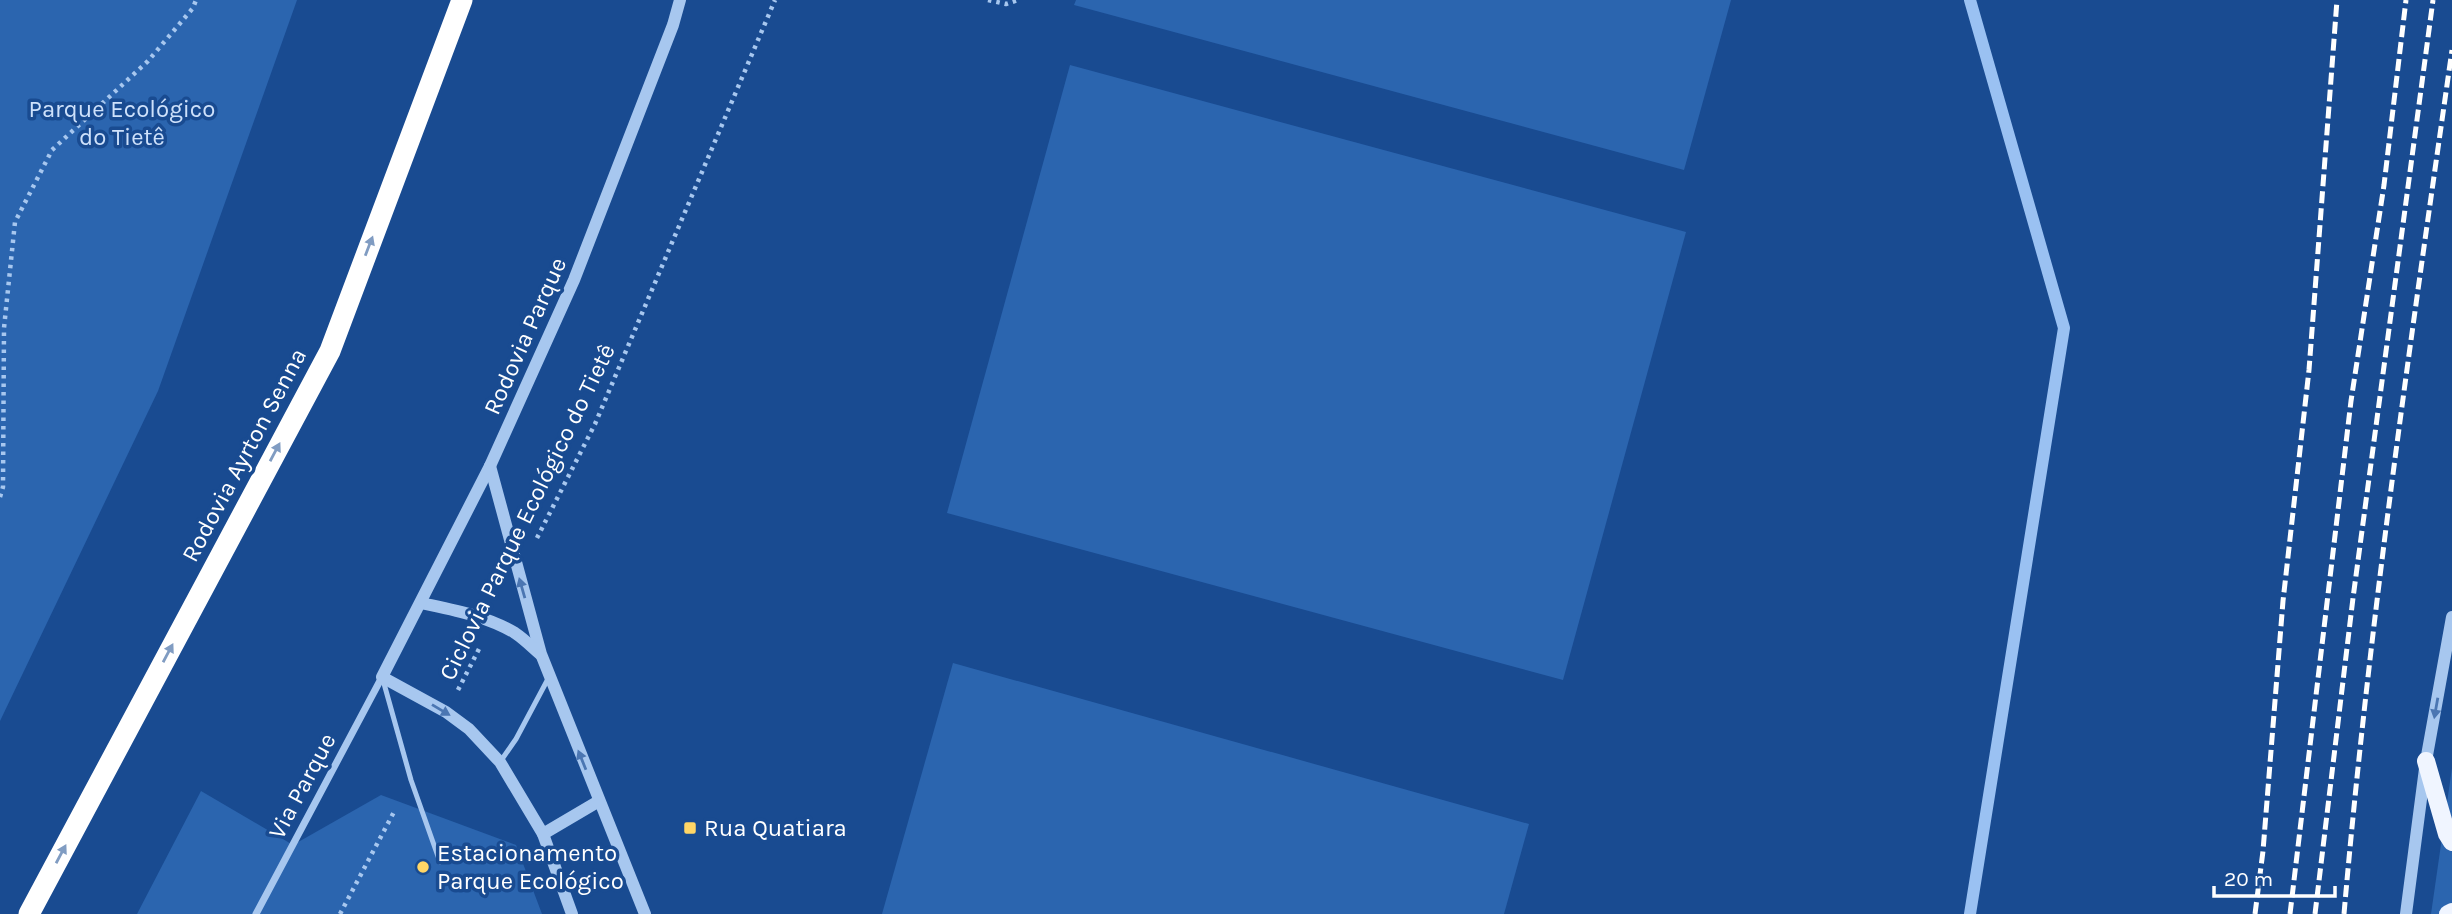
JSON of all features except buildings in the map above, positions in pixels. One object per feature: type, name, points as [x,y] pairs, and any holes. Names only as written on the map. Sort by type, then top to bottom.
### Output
[{"type":"highway","name":"Rodovia Ayrton Senna","points":[[29,914],[330,351],[462,0]]},
{"type":"main road","points":[[2427,761],[2447,834],[2452,842]]},
{"type":"street","name":"Rodovia Parque","points":[[382,677],[490,466],[574,280],[680,0]]},
{"type":"street","points":[[490,466],[541,654],[645,914]]},
{"type":"street","points":[[421,603],[494,623],[515,633],[541,654]]},
{"type":"street","points":[[2406,914],[2427,761],[2452,617]]},
{"type":"street","points":[[382,677],[446,712],[469,729],[500,762],[543,834],[572,914]]},
{"type":"street","name":"Via Parque","points":[[256,914],[382,677]]},
{"type":"street","points":[[543,834],[599,801]]},
{"type":"lane","points":[[382,677],[411,780],[440,862]]},
{"type":"lane","points":[[500,762],[516,739],[549,677]]},
{"type":"path","points":[[0,497],[3,487],[4,328],[15,222],[52,150],[148,61],[193,8],[196,0]]},
{"type":"path","name":"Ciclovia Parque Ecológico do Tietê","points":[[518,576],[595,424],[775,0]]},
{"type":"path","points":[[988,0],[1006,4],[1018,0]]},
{"type":"path","name":"Ciclovia Parque Ecológico do Tietê","points":[[446,712],[494,623]]},
{"type":"path","points":[[340,914],[411,780]]},
{"type":"green space","name":"Parque Ecológico do Tietê","points":[[0,0],[297,0],[158,391],[0,721]]},
{"type":"green space","points":[[1076,0],[1731,0],[1684,170],[1074,5]]},
{"type":"green space","points":[[1070,65],[1686,232],[1563,680],[947,513]]},
{"type":"green space","points":[[953,663],[1529,824],[1504,914],[882,914]]},
{"type":"green space","points":[[2452,768],[2452,914],[2431,914]]},
{"type":"green space","points":[[201,791],[293,845],[381,795],[516,845],[542,914],[137,914]]},
{"type":"waterway","points":[[1970,0],[2064,328],[1970,914]]},
{"type":"railway","points":[[2255,914],[2263,851],[2283,601],[2309,370],[2337,0]]},
{"type":"railway","points":[[2290,914],[2351,401],[2384,185],[2406,0]]},
{"type":"railway","points":[[2315,914],[2353,598],[2433,0]]},
{"type":"railway","points":[[2344,914],[2378,590],[2452,50]]},
{"type":"place","name":"Rua Quatiara","points":[[690,828]]},
{"type":"place","name":"Estacionamento Parque Ecológico","points":[[423,867]]}]
